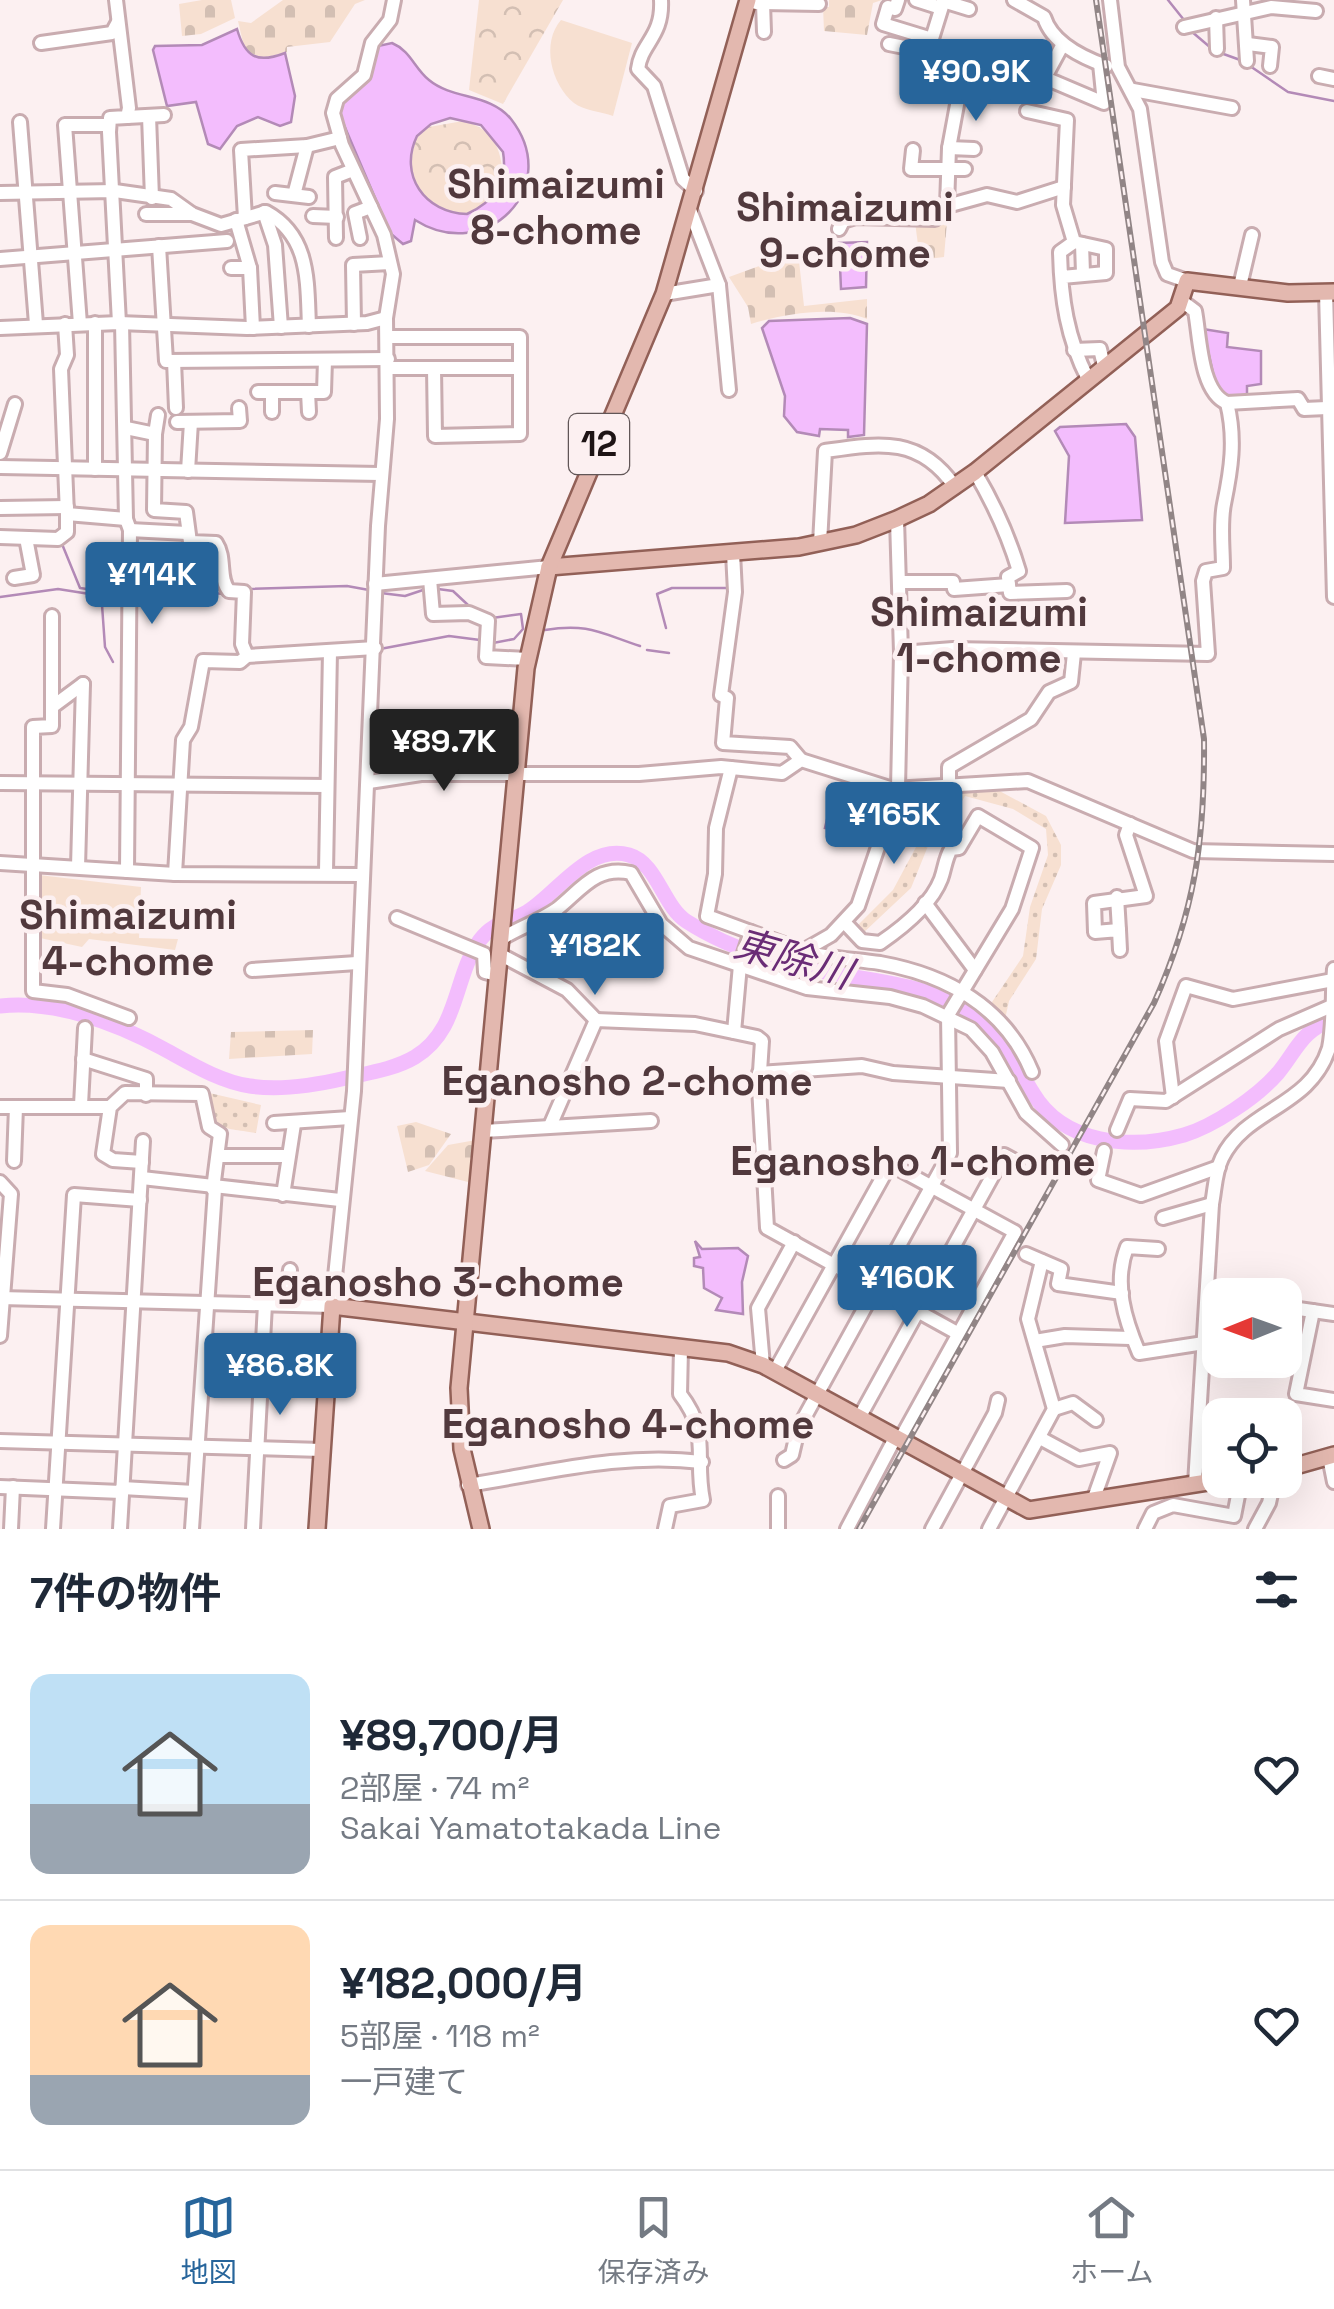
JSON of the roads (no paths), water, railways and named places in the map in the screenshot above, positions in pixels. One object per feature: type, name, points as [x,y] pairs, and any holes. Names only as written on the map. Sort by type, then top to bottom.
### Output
[{"type":"main road","name":"12","points":[[481,1529],[468,1484],[459,1423],[464,1321],[497,975],[496,945],[528,659],[550,567],[664,294],[753,1]]},
{"type":"main road","points":[[550,567],[820,543],[897,519],[976,472],[1184,302],[1187,282],[1288,293],[1330,292]]},
{"type":"main road","points":[[317,1529],[332,1306],[728,1353],[769,1368],[1029,1510],[1202,1483]]},
{"type":"main road","points":[[1302,1464],[1331,1456]]},
{"type":"street","points":[[116,0],[126,68],[126,117]]},
{"type":"street","points":[[2,1298],[332,1306],[354,1091],[390,263],[371,207],[340,138],[334,106],[364,74],[372,43],[390,20],[394,0]]},
{"type":"street","points":[[662,0],[662,18],[653,42],[639,58],[638,69],[654,86],[683,179],[696,192]]},
{"type":"street","points":[[898,0],[895,9],[888,7],[883,24],[932,39]]},
{"type":"street","points":[[916,0],[969,9]]},
{"type":"street","points":[[1014,0],[1044,17],[1048,32],[1063,44],[1100,64],[1118,68]]},
{"type":"street","points":[[1110,0],[1118,68],[1133,90],[1164,269],[1187,282]]},
{"type":"street","points":[[764,32],[753,1],[819,4]]},
{"type":"street","points":[[927,54],[943,3]]},
{"type":"street","points":[[1184,27],[1244,5],[1278,3],[1316,11]]},
{"type":"street","points":[[1244,5],[1247,60]]},
{"type":"street","points":[[1216,18],[1217,48]]},
{"type":"street","points":[[40,43],[112,33],[118,22]]},
{"type":"street","points":[[889,44],[1044,79],[1104,102],[1100,64]]},
{"type":"street","points":[[1044,79],[1063,44]]},
{"type":"street","points":[[1248,44],[1272,47],[1270,66]]},
{"type":"street","points":[[1319,76],[1334,79]]},
{"type":"street","points":[[1133,90],[1232,108]]},
{"type":"street","points":[[947,206],[946,170],[959,94]]},
{"type":"street","points":[[1077,94],[1067,120],[1063,205],[1078,243],[1083,273]]},
{"type":"street","points":[[1026,112],[1067,120]]},
{"type":"street","points":[[126,871],[126,428],[110,118],[157,116],[146,220],[192,214]]},
{"type":"street","points":[[20,122],[36,324]]},
{"type":"street","points":[[80,324],[65,125],[110,125]]},
{"type":"street","points":[[253,328],[250,268],[241,219],[242,150],[307,146],[340,138]]},
{"type":"street","points":[[294,195],[307,146]]},
{"type":"street","points":[[949,148],[974,150]]},
{"type":"street","points":[[912,150],[910,175],[966,169]]},
{"type":"street","points":[[336,238],[335,177],[353,170]]},
{"type":"street","points":[[839,229],[843,221],[856,217],[934,219],[947,206],[987,194],[1025,201],[1064,187]]},
{"type":"street","points":[[0,193],[115,191],[171,199],[192,214],[221,225],[264,212]]},
{"type":"street","points":[[276,193],[309,197]]},
{"type":"street","points":[[360,238],[354,212],[371,207]]},
{"type":"street","points":[[690,210],[719,285],[729,390]]},
{"type":"street","points":[[264,212],[291,230],[304,256],[309,326]]},
{"type":"street","points":[[264,212],[278,265],[282,327]]},
{"type":"street","points":[[313,216],[337,217]]},
{"type":"street","points":[[1240,286],[1252,235]]},
{"type":"street","points":[[0,260],[227,241]]},
{"type":"street","points":[[1062,277],[1102,274],[1108,268],[1106,249],[1078,243],[1060,252],[1064,311],[1074,350],[1088,379]]},
{"type":"street","points":[[160,246],[166,361],[326,360],[434,368],[520,368]]},
{"type":"street","points":[[354,324],[353,265],[390,263]]},
{"type":"street","points":[[231,268],[250,268]]},
{"type":"street","points":[[664,294],[719,285]]},
{"type":"street","points":[[1330,292],[1327,408],[1334,596]]},
{"type":"street","points":[[1184,302],[1194,311],[1210,384],[1217,398],[1227,403],[1298,399],[1304,409],[1327,408]]},
{"type":"street","points":[[0,328],[120,323],[253,328],[354,324],[386,318]]},
{"type":"street","points":[[95,323],[95,469]]},
{"type":"street","points":[[0,538],[58,539],[67,532],[67,434],[61,369],[66,355],[65,324]]},
{"type":"street","points":[[387,336],[520,337],[520,434],[435,436],[434,368]]},
{"type":"street","points":[[1074,350],[1100,348],[1104,366]]},
{"type":"street","points":[[272,412],[265,392],[324,392],[326,360]]},
{"type":"street","points":[[174,361],[188,470]]},
{"type":"street","points":[[94,370],[122,370]]},
{"type":"street","points":[[308,392],[309,412]]},
{"type":"street","points":[[901,653],[1208,654],[1203,582],[1206,571],[1223,568],[1222,518],[1232,458],[1227,403]]},
{"type":"street","points":[[0,452],[2,435],[15,404]]},
{"type":"street","points":[[181,417],[240,421],[239,408]]},
{"type":"street","points":[[158,415],[154,510],[186,512],[191,538],[188,589]]},
{"type":"street","points":[[126,428],[134,433],[155,434]]},
{"type":"street","points":[[67,434],[92,434]]},
{"type":"street","points":[[820,543],[825,451],[879,444],[898,446],[938,462],[955,487]]},
{"type":"street","points":[[0,467],[380,474]]},
{"type":"street","points":[[976,472],[991,495],[1019,571],[1008,577],[1010,592],[1068,591]]},
{"type":"street","points":[[0,508],[67,511],[216,543],[221,551],[224,586],[229,591],[244,592],[242,644],[247,656]]},
{"type":"street","points":[[803,951],[845,923],[858,906],[898,788],[901,653],[897,519]]},
{"type":"street","points":[[14,578],[32,575],[26,538]]},
{"type":"street","points":[[733,553],[734,592],[721,695],[727,698],[723,742],[726,767],[716,828],[715,874],[706,916],[803,951],[894,966],[960,991],[994,1013],[1019,1044],[1032,1072]]},
{"type":"street","points":[[376,584],[550,567]]},
{"type":"street","points":[[430,579],[433,614],[470,613],[488,621],[486,656],[528,659]]},
{"type":"street","points":[[900,582],[953,582],[954,589],[1009,585]]},
{"type":"street","points":[[52,616],[52,726],[32,727],[33,991],[68,995],[129,1018]]},
{"type":"street","points":[[175,874],[183,740],[191,727],[203,661],[240,662],[247,656],[375,648]]},
{"type":"street","points":[[326,872],[330,652]]},
{"type":"street","points":[[949,786],[949,768],[1032,719],[1050,692],[1071,682],[1074,654]]},
{"type":"street","points":[[52,707],[83,684],[78,867]]},
{"type":"street","points":[[723,742],[790,747],[801,760],[898,788],[1028,781],[1193,850],[1334,854]]},
{"type":"street","points":[[369,782],[421,774],[639,774],[726,767],[782,773],[801,760]]},
{"type":"street","points":[[0,783],[178,788],[328,786]]},
{"type":"street","points":[[784,1460],[792,1454],[798,1430],[950,1153],[952,1076],[948,1015],[1012,909],[1032,848],[978,816],[959,848],[952,848],[941,878],[925,903],[880,943],[862,940],[845,923]]},
{"type":"street","points":[[1120,930],[1095,932],[1094,903],[1146,896],[1126,835],[1130,824]]},
{"type":"street","points":[[0,863],[175,874],[362,875]]},
{"type":"street","points":[[496,945],[556,910],[596,876],[619,870],[631,873],[661,924],[689,948],[808,988],[890,997],[948,1015],[971,1030],[1010,1080],[1026,1113],[1062,1145]]},
{"type":"street","points":[[1117,897],[1120,950]]},
{"type":"street","points":[[925,903],[975,970]]},
{"type":"street","points":[[397,918],[459,943],[496,945],[567,990],[596,1020],[632,1018],[734,1032],[762,1041],[759,1073],[768,1228],[958,1334]]},
{"type":"street","points":[[734,1032],[740,965],[751,934]]},
{"type":"street","points":[[252,970],[357,963]]},
{"type":"street","points":[[1213,1278],[1212,1204],[1219,1167],[1244,1128],[1303,1090],[1329,1051],[1334,1030],[1334,969]]},
{"type":"street","points":[[1172,1097],[1166,1041],[1186,986],[1233,999],[1333,980]]},
{"type":"street","points":[[1117,1130],[1130,1099],[1166,1101],[1279,1029],[1333,1005]]},
{"type":"street","points":[[550,1126],[596,1020]]},
{"type":"street","points":[[80,1105],[84,1028]]},
{"type":"street","points":[[83,1058],[146,1079],[146,1095]]},
{"type":"street","points":[[759,1073],[862,1066],[1010,1080]]},
{"type":"street","points":[[142,1162],[112,1160],[104,1154],[110,1107],[125,1092],[202,1094],[210,1127],[220,1134],[192,1529]]},
{"type":"street","points":[[0,1107],[110,1107]]},
{"type":"street","points":[[14,1161],[16,1107]]},
{"type":"street","points":[[274,1122],[294,1124],[350,1118]]},
{"type":"street","points":[[483,1130],[651,1120]]},
{"type":"street","points":[[283,1195],[294,1124]]},
{"type":"street","points":[[120,1529],[142,1142]]},
{"type":"street","points":[[1104,1151],[1098,1180],[1142,1194],[1219,1167]]},
{"type":"street","points":[[859,1418],[1004,1154],[1018,1162]]},
{"type":"street","points":[[218,1156],[288,1156]]},
{"type":"street","points":[[769,1368],[834,1265],[890,1164],[1015,1232],[847,1529]]},
{"type":"street","points":[[142,1178],[340,1200]]},
{"type":"street","points":[[0,1182],[11,1194],[4,1228],[0,1336]]},
{"type":"street","points":[[53,1529],[74,1195],[140,1200]]},
{"type":"street","points":[[1163,1218],[1212,1204]]},
{"type":"street","points":[[769,1368],[758,1308],[794,1242]]},
{"type":"street","points":[[1158,1249],[1127,1247],[1118,1269],[1130,1338],[1139,1352],[1202,1343]]},
{"type":"street","points":[[1026,1254],[1061,1269],[1058,1284],[1122,1292]]},
{"type":"street","points":[[989,1529],[1054,1410],[1028,1319],[1042,1261]]},
{"type":"street","points":[[286,1304],[290,1270]]},
{"type":"street","points":[[253,1529],[265,1304]]},
{"type":"street","points":[[1302,1309],[1334,1314]]},
{"type":"street","points":[[1313,1311],[1296,1394],[1334,1400]]},
{"type":"street","points":[[1035,1341],[1064,1336],[1130,1338]]},
{"type":"street","points":[[665,1529],[670,1506],[702,1500],[698,1420],[680,1394],[681,1348]]},
{"type":"street","points":[[1196,1484],[1202,1378]]},
{"type":"street","points":[[932,1529],[998,1400]]},
{"type":"street","points":[[1054,1410],[1073,1403],[1096,1420]]},
{"type":"street","points":[[1040,1438],[1079,1459],[1110,1453],[1094,1500]]},
{"type":"street","points":[[0,1440],[322,1450]]},
{"type":"street","points":[[1331,1456],[1334,1482]]},
{"type":"street","points":[[468,1484],[532,1470],[612,1462],[702,1462]]},
{"type":"street","points":[[11,1529],[6,1487],[194,1492]]},
{"type":"street","points":[[778,1496],[778,1529]]},
{"type":"street","points":[[1145,1529],[1153,1512],[1174,1506],[1234,1516],[1238,1498]]},
{"type":"street","points":[[1255,1529],[1270,1498]]},
{"type":"waterway","points":[[1168,0],[1184,20]]},
{"type":"waterway","points":[[1191,31],[1211,48]]},
{"type":"waterway","points":[[1218,52],[1243,61]]},
{"type":"waterway","points":[[1250,66],[1288,92],[1334,101]]},
{"type":"waterway","points":[[62,544],[80,588],[101,591],[105,647],[113,662]]},
{"type":"waterway","points":[[248,589],[347,586],[369,590]]},
{"type":"waterway","points":[[666,628],[657,594],[672,588],[731,588]]},
{"type":"waterway","points":[[0,597],[58,589],[96,595],[122,591]]},
{"type":"waterway","points":[[138,589],[184,590]]},
{"type":"waterway","points":[[381,593],[405,596],[426,589]]},
{"type":"waterway","points":[[438,589],[453,591],[468,605]]},
{"type":"waterway","points":[[192,591],[224,594]]},
{"type":"waterway","points":[[492,618],[521,614],[523,629],[514,639],[493,643]]},
{"type":"waterway","points":[[545,630],[583,629],[640,646]]},
{"type":"waterway","points":[[380,649],[449,636],[480,640]]},
{"type":"waterway","points":[[647,650],[669,653]]},
{"type":"waterway","name":"東除川","points":[[0,1006],[41,1006],[83,1015],[143,1038],[216,1076],[250,1086],[323,1083],[381,1070],[415,1057],[440,1033],[471,955],[485,934],[527,912],[587,863],[614,853],[639,860],[678,914],[731,945],[798,966],[901,985],[963,1008],[997,1036],[1046,1110],[1080,1133],[1100,1139],[1164,1140],[1208,1125],[1259,1092],[1307,1035],[1334,1020]]},
{"type":"railway","points":[[859,1529],[1154,1003],[1179,937],[1195,874],[1204,739],[1096,0]]},
{"type":"district","name":"Shimaizumi 8-chome","points":[[556,207]]},
{"type":"district","name":"Shimaizumi 9-chome","points":[[845,230]]},
{"type":"district","name":"Shimaizumi 1-chome","points":[[979,635]]},
{"type":"district","name":"Shimaizumi 4-chome","points":[[128,938]]},
{"type":"district","name":"Eganosho 2-chome","points":[[627,1081]]},
{"type":"district","name":"Eganosho 1-chome","points":[[913,1161]]},
{"type":"district","name":"Eganosho 3-chome","points":[[438,1282]]},
{"type":"district","name":"Eganosho 4-chome","points":[[628,1424]]}]
